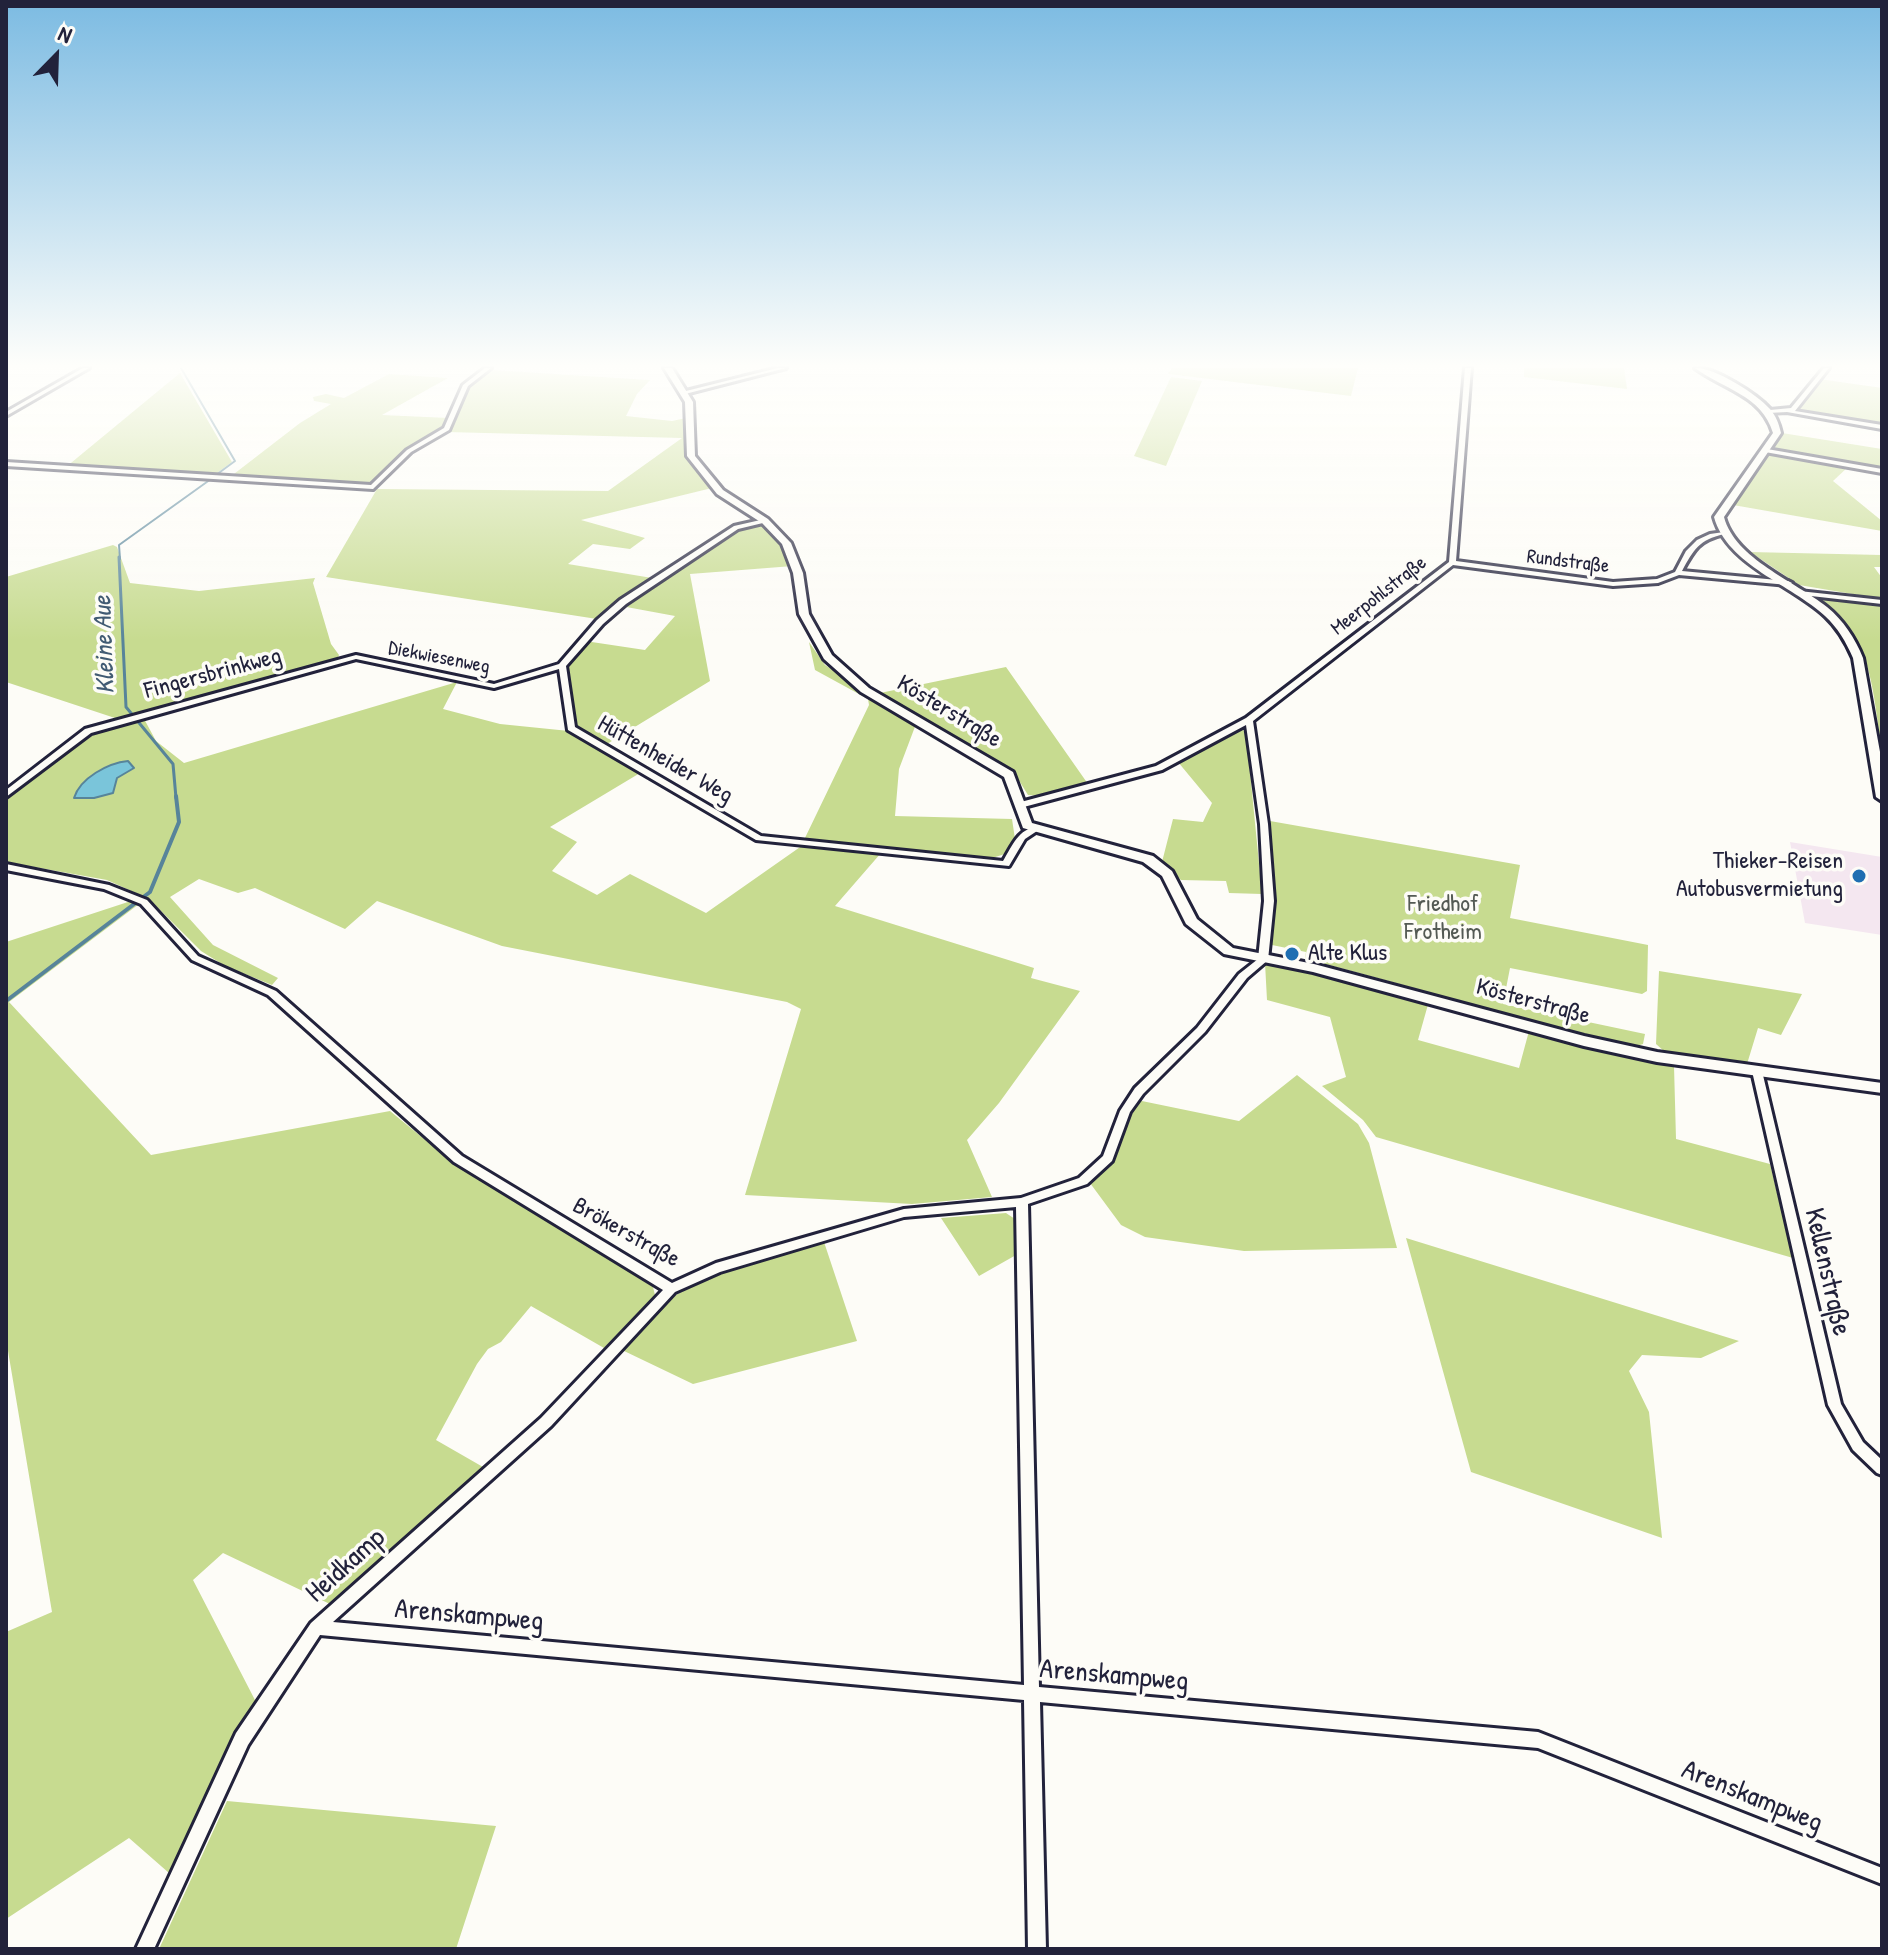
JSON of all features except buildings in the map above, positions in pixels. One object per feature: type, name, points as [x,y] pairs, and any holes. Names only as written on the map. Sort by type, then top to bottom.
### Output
[{"type":"main road","name":"Kösterstraße","points":[[693,459],[720,492],[765,521],[786,543],[798,573],[804,614],[828,657],[865,690],[1009,775],[1027,825],[1148,859],[1167,874],[1191,921],[1229,951],[1328,971],[1584,1041],[1657,1057],[1882,1088]]},
{"type":"main road","points":[[1761,459],[1719,517],[1722,533],[1742,552],[1802,593],[1836,621],[1852,643],[1858,658],[1882,797]]},
{"type":"street","points":[[6,464],[373,487],[401,459]]},
{"type":"street","name":"Meerpohlstraße","points":[[1020,805],[1159,768],[1249,720],[1452,563],[1461,459]]},
{"type":"street","points":[[1814,459],[1882,471]]},
{"type":"street","points":[[562,666],[600,622],[623,602],[736,527],[765,521]]},
{"type":"street","points":[[1678,573],[1689,551],[1703,536],[1722,533]]},
{"type":"street","name":"Rundstraße","points":[[1452,563],[1613,584],[1658,581],[1678,573],[1788,583]]},
{"type":"street","points":[[1802,593],[1882,602]]},
{"type":"street","name":"Diekwiesenweg","points":[[356,657],[494,686],[562,666]]},
{"type":"street","name":"Fingersbrinkweg","points":[[6,794],[88,731],[356,657]]},
{"type":"street","name":"Hüttenheider Weg","points":[[562,666],[571,728],[759,838],[1006,864],[1022,837],[1034,829]]},
{"type":"street","points":[[1249,720],[1264,824],[1269,901],[1263,960]]},
{"type":"street","name":"Brökerstraße","points":[[6,867],[106,887],[139,900],[195,958],[272,993],[458,1159],[671,1289],[716,1268],[904,1213],[1022,1202],[1083,1181],[1108,1158],[1125,1111],[1139,1091],[1201,1030],[1243,976],[1263,960]]},
{"type":"street","name":"Kellenstraße","points":[[1757,1071],[1835,1405],[1858,1446],[1882,1469]]},
{"type":"street","points":[[1022,1202],[1037,1949]]},
{"type":"street","name":"Heidkamp","points":[[145,1949],[242,1739],[316,1628],[546,1422],[671,1289]]},
{"type":"street","name":"Arenskampweg","points":[[316,1628],[1538,1740],[1882,1876]]},
{"type":"shaded area","points":[[1790,842],[1882,857],[1882,935],[1805,923]]},
{"type":"green space","points":[[75,459],[230,459],[232,462],[213,476],[66,467]]},
{"type":"green space","points":[[253,459],[397,459],[365,485],[230,477]]},
{"type":"green space","points":[[652,459],[692,459],[712,488],[581,520],[645,538],[630,549],[593,544],[568,564],[658,579],[597,619],[326,577],[377,489],[608,491]]},
{"type":"green space","points":[[1144,459],[1169,459],[1166,466]]},
{"type":"green space","points":[[1766,459],[1805,459],[1848,467],[1833,481],[1882,521],[1882,531],[1733,505]]},
{"type":"green space","points":[[1823,459],[1882,459],[1882,469]]},
{"type":"green space","points":[[764,523],[784,543],[793,566],[690,574],[710,681],[607,744],[574,727],[568,666],[585,641],[645,650],[675,616],[621,606],[737,527]]},
{"type":"green space","points":[[113,545],[117,547],[130,583],[199,591],[315,578],[313,583],[331,644],[339,655],[337,660],[118,719],[6,682],[6,577]]},
{"type":"green space","points":[[1750,552],[1882,555],[1882,567],[1874,567],[1882,578],[1882,599],[1799,585]]},
{"type":"green space","points":[[1817,596],[1882,603],[1882,750],[1871,682],[1859,645],[1839,620],[1815,600]]},
{"type":"green space","points":[[809,642],[825,665],[916,724],[899,769],[895,816],[1012,819],[1015,839],[1008,853],[989,859],[804,840],[869,705],[868,699],[815,670]]},
{"type":"green space","points":[[1006,667],[1088,784],[1042,796],[1028,795],[1015,774],[880,693]]},
{"type":"green space","points":[[457,682],[443,709],[500,724],[569,731],[640,773],[550,827],[577,842],[552,871],[597,895],[630,874],[706,913],[803,845],[881,853],[835,906],[1034,968],[1031,978],[1080,991],[999,1103],[967,1140],[992,1197],[912,1204],[745,1195],[801,1009],[787,1002],[502,946],[377,901],[345,929],[255,888],[238,893],[199,879],[170,897],[213,945],[278,978],[272,985],[225,966],[201,951],[149,899],[107,880],[6,862],[6,800],[92,732],[143,717],[156,741],[184,763]]},
{"type":"green space","points":[[1237,729],[1246,731],[1262,894],[1229,893],[1226,881],[1181,880],[1162,862],[1173,819],[1203,822],[1212,803],[1178,762]]},
{"type":"green space","name":"Friedhof Frotheim","points":[[1270,821],[1520,865],[1510,918],[1648,945],[1647,991],[1642,994],[1510,968],[1503,1004],[1645,1034],[1643,1044],[1637,1046],[1595,1037],[1512,1015],[1305,959],[1306,952],[1272,945],[1275,884]]},
{"type":"green space","points":[[131,901],[139,904],[9,1002],[151,1155],[390,1111],[456,1165],[652,1283],[655,1295],[604,1348],[531,1306],[501,1342],[488,1349],[477,1364],[436,1440],[483,1467],[332,1605],[223,1553],[193,1580],[256,1702],[169,1873],[129,1838],[6,1919],[6,1632],[52,1612],[6,1339],[6,942]]},
{"type":"green space","points":[[1265,963],[1429,1001],[1418,1040],[1519,1068],[1529,1031],[1609,1054],[1674,1066],[1676,1139],[1770,1164],[1793,1258],[1376,1137],[1363,1120],[1322,1086],[1346,1077],[1330,1017],[1267,1000]]},
{"type":"green space","points":[[1659,971],[1802,994],[1781,1035],[1758,1028],[1747,1064],[1665,1052],[1656,1044]]},
{"type":"green space","points":[[1297,1075],[1358,1124],[1369,1143],[1397,1248],[1244,1251],[1145,1237],[1121,1225],[1090,1183],[1114,1160],[1137,1100],[1239,1121]]},
{"type":"green space","points":[[1006,1213],[1015,1219],[1016,1255],[979,1276],[941,1218]]},
{"type":"green space","points":[[1406,1238],[1739,1341],[1701,1358],[1642,1355],[1629,1371],[1649,1412],[1662,1538],[1471,1472]]},
{"type":"green space","points":[[824,1242],[857,1341],[693,1384],[622,1350],[674,1296],[716,1274]]},
{"type":"green space","points":[[227,1801],[496,1826],[456,1949],[159,1949]]},
{"type":"water","points":[[128,761],[134,768],[117,778],[113,793],[94,798],[74,798],[88,778],[112,765]]},
{"type":"waterway","name":"Kleine Aue","points":[[216,475],[234,459]]},
{"type":"waterway","name":"Kleine Aue","points":[[120,559],[119,545],[211,479]]},
{"type":"waterway","name":"Kleine Aue","points":[[119,557],[126,707],[173,764],[176,798]]},
{"type":"waterway","name":"Kleine Aue","points":[[6,1001],[150,892],[179,822],[176,796]]},
{"type":"place","name":"Thieker-Reisen Autobusvermietung","points":[[1859,876]]},
{"type":"place","name":"Alte Klus","points":[[1292,954]]}]
